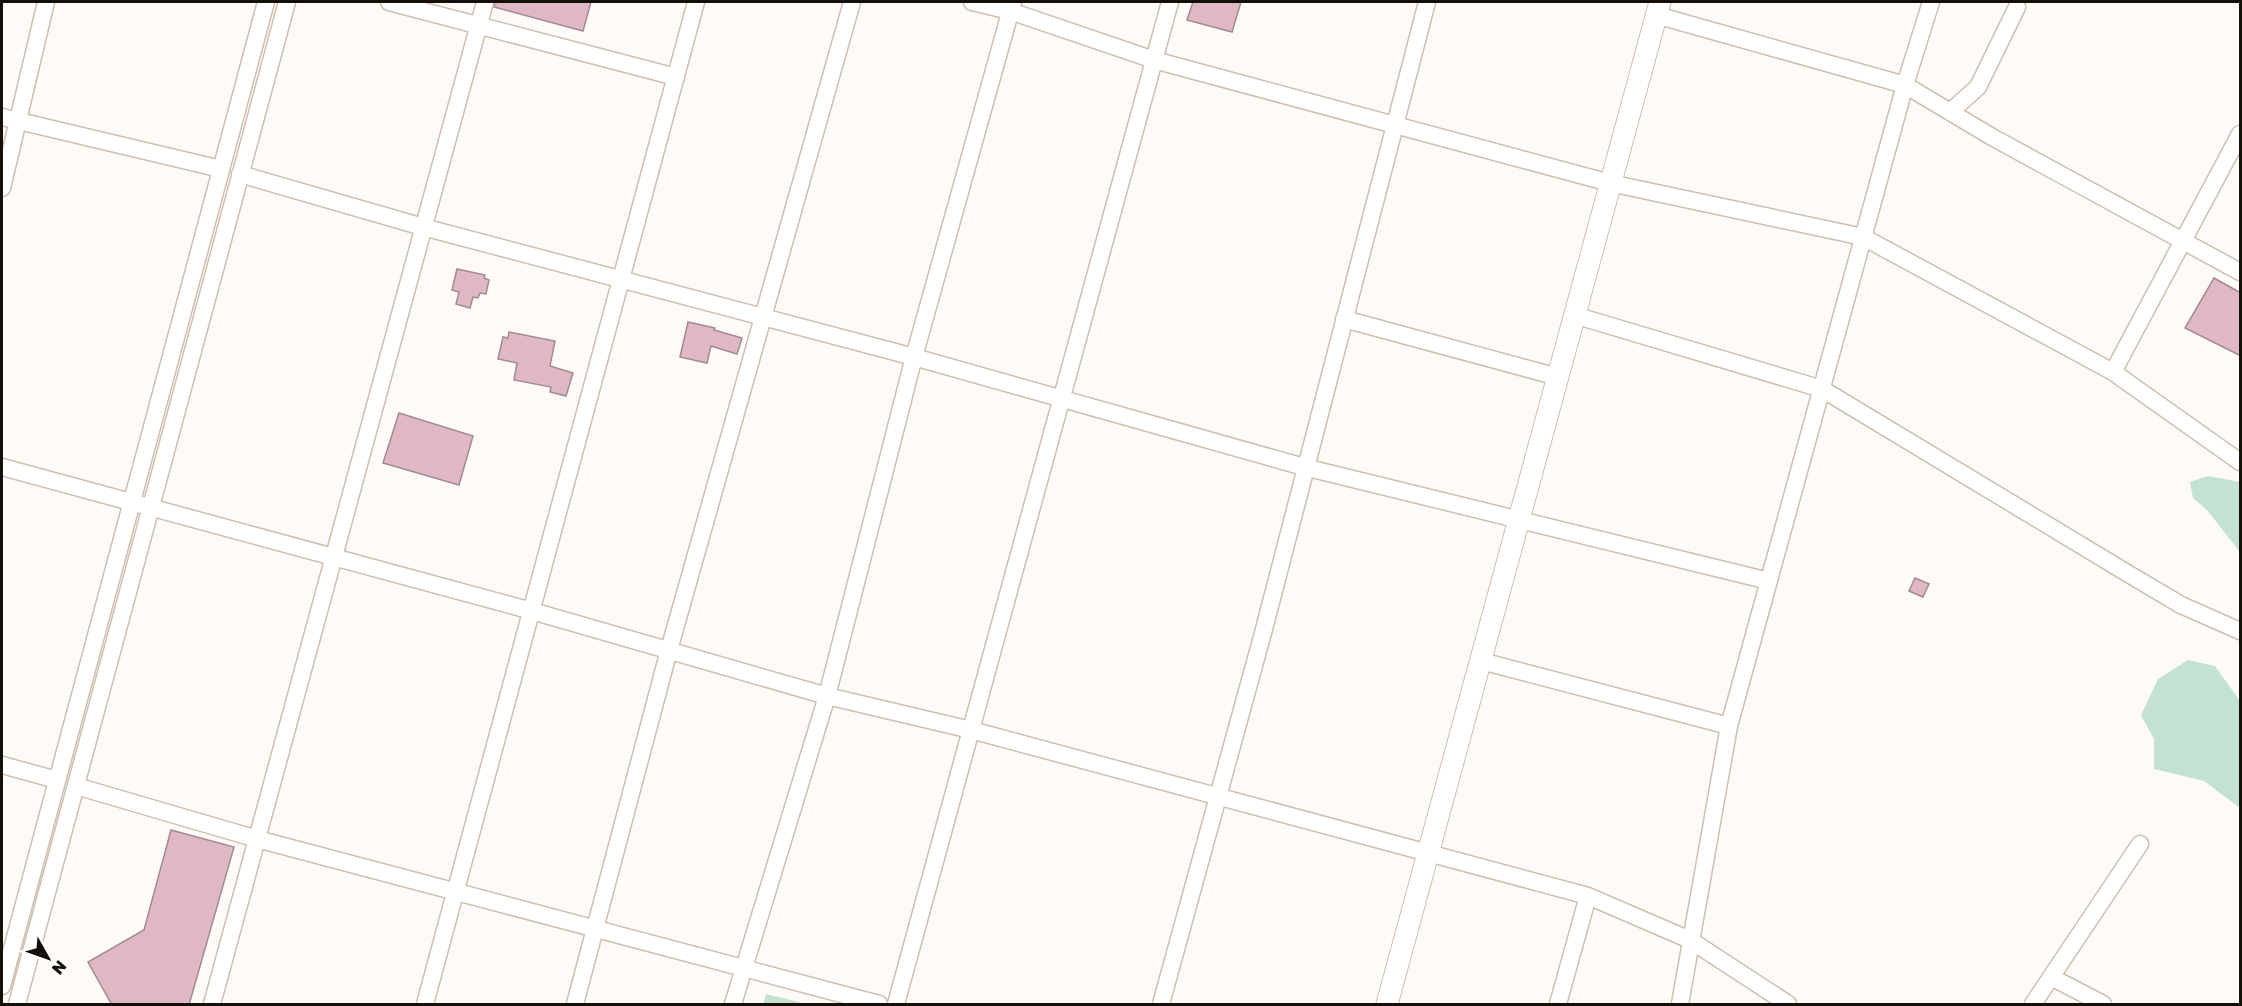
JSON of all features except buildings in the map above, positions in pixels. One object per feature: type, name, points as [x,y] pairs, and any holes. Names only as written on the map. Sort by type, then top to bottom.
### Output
[{"type":"street","points":[[2,188],[9,119],[46,2]]},
{"type":"street","points":[[2,986],[266,2]]},
{"type":"street","points":[[17,1005],[287,2]]},
{"type":"street","points":[[389,2],[676,77]]},
{"type":"street","points":[[212,1005],[485,2]]},
{"type":"street","points":[[425,1005],[696,2]]},
{"type":"street","points":[[575,1005],[669,650],[852,2]]},
{"type":"street","points":[[972,2],[1012,6],[1154,60],[1610,183],[1863,237],[2113,372],[2241,462]]},
{"type":"street","points":[[896,1005],[1170,2]]},
{"type":"street","points":[[1161,1005],[1218,798],[1426,2]]},
{"type":"street","points":[[1680,1005],[1730,726],[1863,237],[1931,2]]},
{"type":"street","points":[[1950,112],[1978,87],[2013,4]]},
{"type":"street","points":[[733,1005],[827,696],[914,357],[1012,6]]},
{"type":"street","points":[[1387,1005],[1658,8],[1905,86],[2241,272]]},
{"type":"street","points":[[9,119],[221,169]]},
{"type":"street","points":[[2113,372],[2241,134]]},
{"type":"street","points":[[240,174],[423,227],[914,357],[1304,467],[1769,581]]},
{"type":"street","points":[[1574,315],[1822,388],[2132,576],[2181,604],[2241,631]]},
{"type":"street","points":[[1344,319],[1558,377]]},
{"type":"street","points":[[2,467],[532,611],[827,696],[971,730],[1588,896],[1690,940],[1788,1005]]},
{"type":"street","points":[[1480,661],[1730,726]]},
{"type":"street","points":[[2,765],[57,780]]},
{"type":"street","points":[[76,786],[257,839],[879,1005]]},
{"type":"street","points":[[2032,1005],[2140,844]]},
{"type":"street","points":[[1558,1005],[1588,896]]},
{"type":"street","points":[[2051,977],[2103,1005]]},
{"type":"green space","points":[[2208,476],[2240,482],[2240,552],[2207,510],[2193,498],[2190,482]]},
{"type":"green space","points":[[2188,660],[2215,666],[2240,701],[2240,808],[2204,781],[2154,769],[2154,739],[2141,715],[2158,679]]},
{"type":"green space","points":[[766,994],[807,1004],[763,1004]]}]
